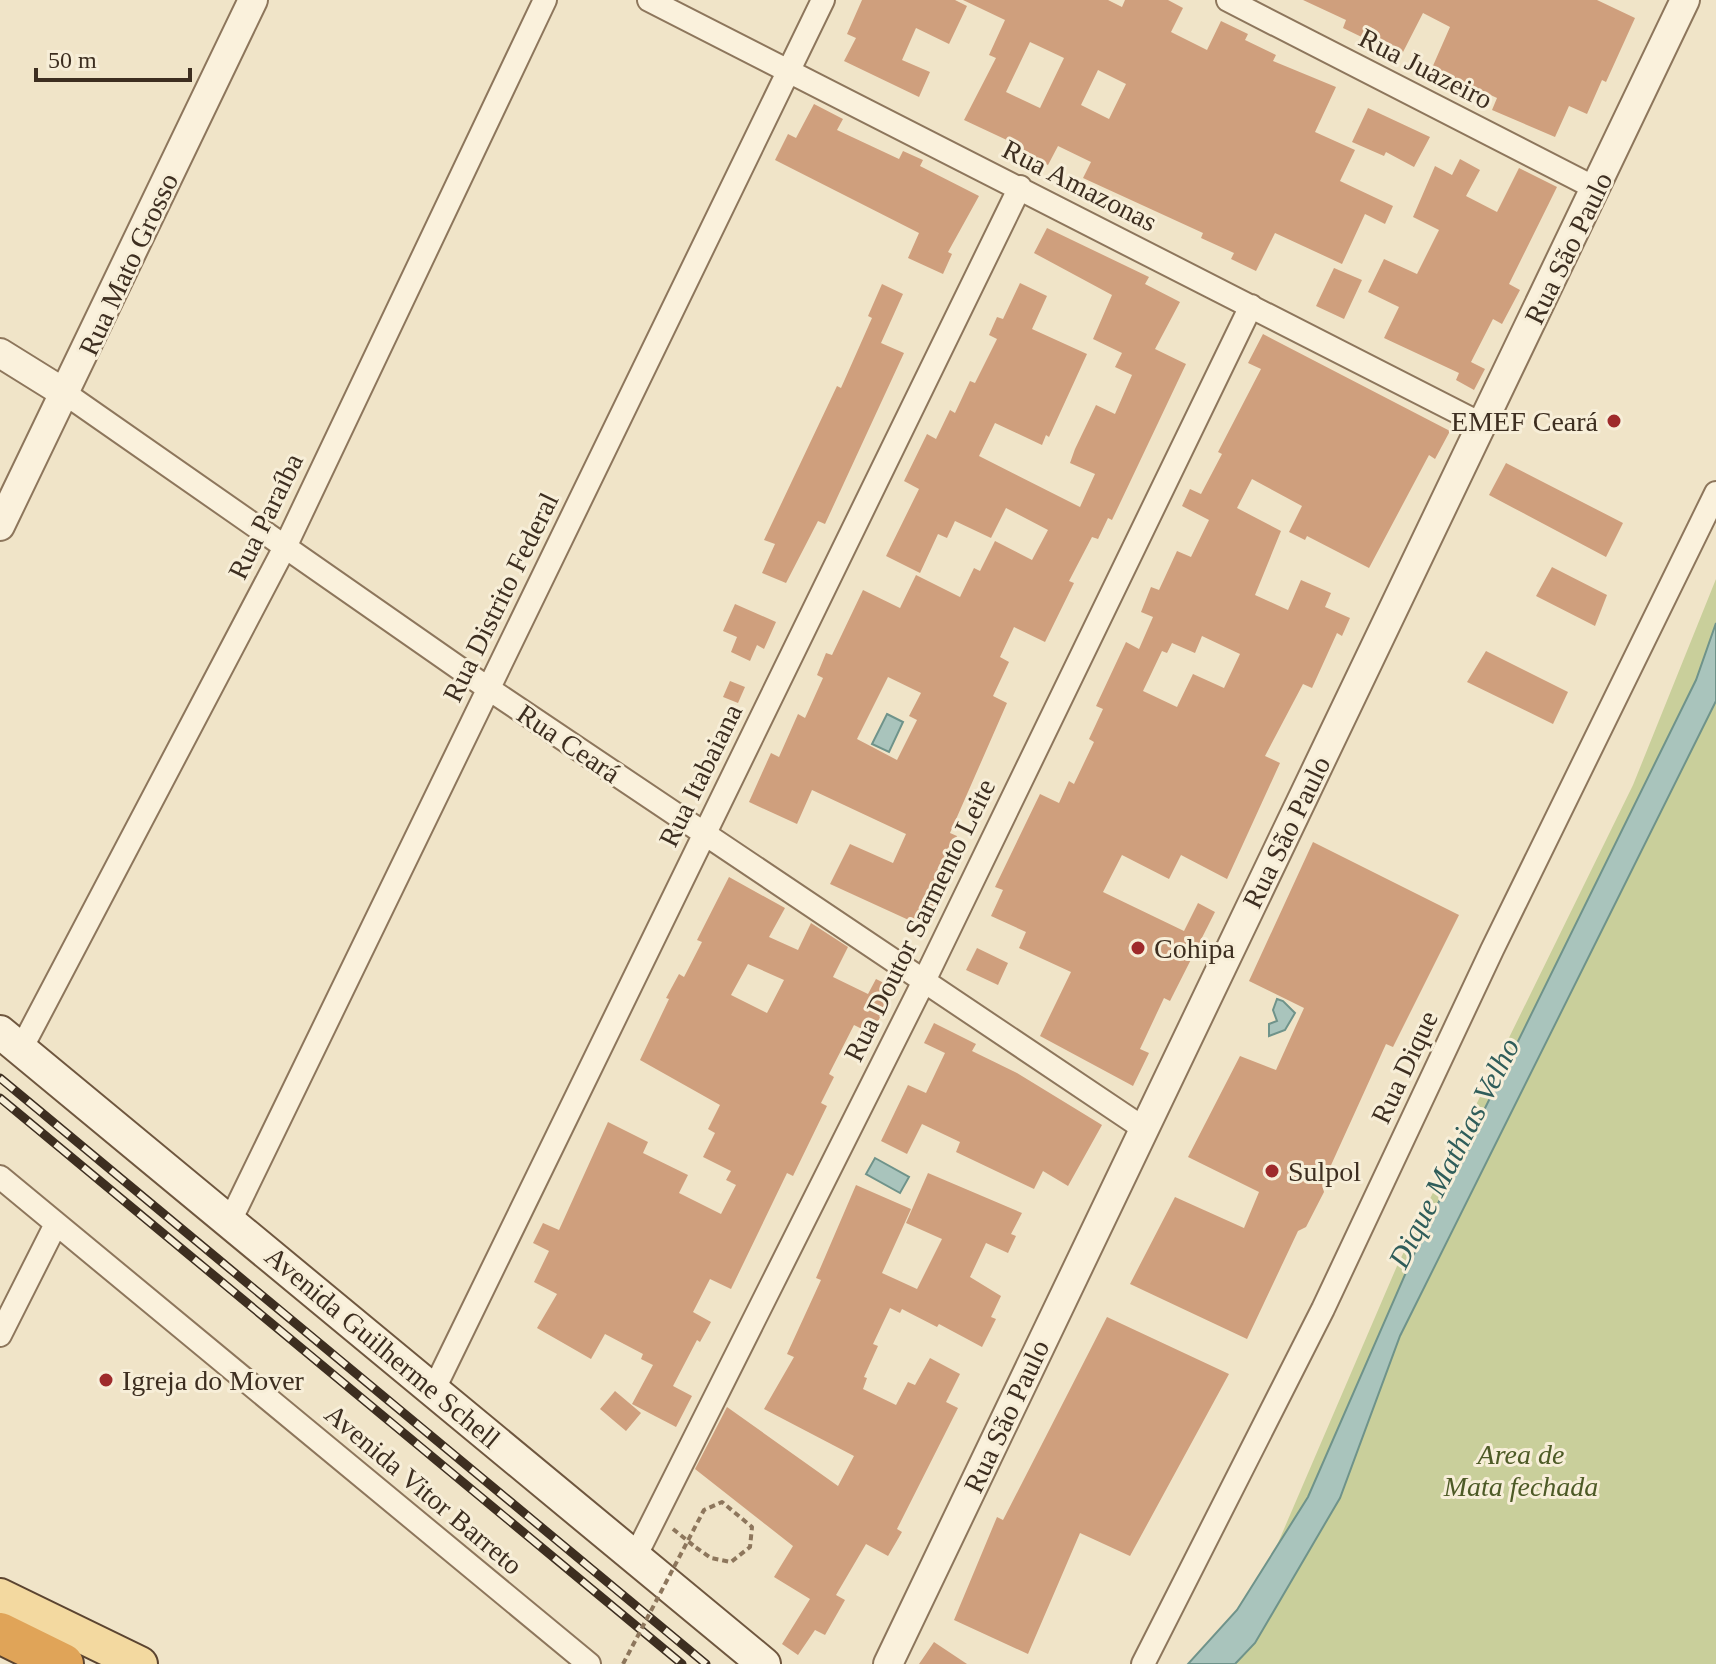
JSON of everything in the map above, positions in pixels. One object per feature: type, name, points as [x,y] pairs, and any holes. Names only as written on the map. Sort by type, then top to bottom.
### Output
[{"type":"highway","points":[[3,1635],[63,1664]]},
{"type":"main road","name":"Avenida Guilherme Schell","points":[[10,1041],[764,1664]]},
{"type":"main road","points":[[0,1596],[140,1664]]},
{"type":"street","name":"Rua Mato Grosso","points":[[0,526],[253,0]]},
{"type":"street","name":"Rua Paraíba","points":[[10,1041],[286,545],[545,0]]},
{"type":"street","name":"Rua Amazonas","points":[[649,0],[1483,425]]},
{"type":"street","name":"Rua Distrito Federal","points":[[230,1221],[823,0]]},
{"type":"street","name":"Rua Juazeiro","points":[[1228,0],[1597,189]]},
{"type":"street","name":"Rua São Paulo","points":[[888,1664],[1685,0]]},
{"type":"street","name":"Rua Itabaiana","points":[[434,1389],[1020,187]]},
{"type":"street","name":"Rua Doutor Sarmento Leite","points":[[635,1557],[923,983],[1251,306]]},
{"type":"street","name":"Rua Ceará","points":[[0,353],[66,394],[286,545],[489,689],[1143,1128]]},
{"type":"street","name":"Rua Dique","points":[[1143,1664],[1323,1309],[1492,950],[1716,493]]},
{"type":"street","name":"Avenida Vitor Barreto","points":[[0,1177],[589,1664]]},
{"type":"street","points":[[0,1335],[56,1224]]},
{"type":"path","points":[[623,1664],[704,1510],[722,1502],[752,1527],[750,1547],[731,1562],[711,1558],[694,1546],[655,1515]]},
{"type":"green space","name":"Area de Mata fechada","points":[[1716,579],[1716,1664],[1226,1664],[1397,1266],[1633,785]]},
{"type":"water","name":"Dique Mathias Velho","points":[[1716,623],[1716,701],[1400,1336],[1340,1498],[1255,1643],[1235,1664],[1188,1664],[1237,1610],[1308,1497],[1421,1238],[1696,680]]},
{"type":"water","points":[[887,714],[903,722],[889,752],[872,744]]},
{"type":"water","points":[[1277,999],[1295,1013],[1285,1030],[1269,1036],[1269,1024],[1277,1021],[1273,1010]]},
{"type":"water","points":[[875,1158],[909,1177],[900,1193],[866,1174]]},
{"type":"building","points":[[862,0],[955,0],[967,6],[949,44],[916,28],[902,60],[930,72],[919,97],[844,61],[856,38],[847,34]]},
{"type":"building","points":[[963,0],[1108,0],[1122,7],[1125,0],[1168,0],[1183,8],[1171,32],[1207,50],[1221,21],[1248,34],[1245,40],[1276,55],[1273,61],[1336,87],[1315,132],[1355,150],[1340,181],[1393,206],[1385,224],[1365,214],[1342,264],[1275,233],[1256,271],[1231,259],[1234,253],[1201,238],[1203,233],[1083,178],[1091,162],[1058,146],[1048,165],[1021,153],[1024,148],[964,120],[996,58],[989,55],[1005,20]],"holes":[[[1030,42],[1064,58],[1040,108],[1006,92]],[[1098,70],[1126,84],[1109,119],[1081,105]]]},
{"type":"building","points":[[1303,0],[1597,0],[1635,18],[1606,82],[1602,80],[1587,114],[1569,106],[1555,137],[1492,110],[1497,98],[1432,68],[1450,27],[1423,13],[1401,56],[1343,28],[1346,20]]},
{"type":"building","points":[[814,104],[843,119],[837,130],[899,159],[903,151],[923,160],[920,166],[979,196],[948,252],[952,254],[943,274],[908,258],[919,233],[775,160],[788,134],[796,138]]},
{"type":"building","points":[[1368,108],[1430,137],[1414,167],[1386,152],[1384,156],[1352,142]]},
{"type":"building","points":[[1460,159],[1480,170],[1466,196],[1497,212],[1519,168],[1557,187],[1509,284],[1520,290],[1502,324],[1493,319],[1471,362],[1485,369],[1474,390],[1456,380],[1459,373],[1384,338],[1399,307],[1368,292],[1384,259],[1417,274],[1439,230],[1413,217],[1435,166],[1452,175]]},
{"type":"building","points":[[1047,228],[1149,277],[1145,284],[1180,302],[1155,349],[1186,364],[1112,520],[1108,518],[1098,539],[1092,537],[1069,581],[1074,583],[1045,642],[1014,627],[1000,657],[1009,662],[993,696],[1007,703],[950,833],[957,836],[936,882],[943,885],[924,927],[830,884],[850,844],[893,863],[906,834],[812,790],[797,824],[749,802],[771,753],[779,757],[798,714],[805,718],[823,678],[817,675],[826,653],[832,655],[863,590],[900,608],[916,575],[960,597],[974,568],[980,571],[995,541],[1032,560],[1048,530],[1006,508],[991,538],[955,521],[947,538],[938,534],[920,573],[886,556],[919,489],[904,481],[927,434],[936,439],[950,410],[955,413],[970,381],[975,383],[997,339],[989,335],[997,317],[1003,319],[1020,283],[1047,296],[1032,329],[1087,354],[1049,437],[1046,435],[1042,445],[995,423],[979,456],[1080,507],[1095,474],[1070,463],[1075,449],[1096,405],[1115,414],[1132,375],[1115,367],[1122,353],[1093,339],[1112,295],[1034,253]],"holes":[[[888,677],[921,693],[909,716],[917,720],[897,760],[857,739]]]},
{"type":"building","points":[[1334,268],[1362,280],[1344,319],[1316,306]]},
{"type":"building","points":[[882,284],[903,294],[881,343],[904,353],[825,524],[818,521],[786,583],[762,573],[775,544],[764,540],[837,386],[841,388],[872,318],[868,316]]},
{"type":"building","points":[[1263,334],[1450,431],[1435,459],[1429,455],[1369,568],[1307,536],[1305,540],[1289,532],[1302,506],[1252,479],[1237,508],[1281,531],[1255,595],[1288,610],[1301,580],[1331,593],[1325,607],[1350,618],[1342,636],[1337,633],[1312,688],[1303,684],[1265,756],[1280,763],[1227,879],[1181,855],[1169,879],[1122,855],[1103,892],[1184,931],[1198,903],[1215,912],[1170,1001],[1164,998],[1140,1049],[1149,1053],[1133,1086],[1040,1036],[1071,972],[1019,948],[1026,932],[991,916],[1003,890],[995,887],[1040,794],[1059,803],[1069,781],[1074,784],[1094,742],[1089,739],[1103,709],[1096,706],[1126,642],[1139,649],[1153,617],[1141,612],[1151,587],[1159,590],[1177,551],[1191,557],[1209,520],[1182,506],[1190,489],[1201,494],[1222,454],[1218,452],[1261,369],[1248,363]],"holes":[[[1202,636],[1240,654],[1224,688],[1193,674],[1177,707],[1143,691],[1162,651],[1167,653],[1172,643],[1195,653]]]},
{"type":"building","points":[[1506,463],[1623,523],[1606,557],[1489,495]]},
{"type":"building","points":[[1552,567],[1607,595],[1595,626],[1536,596]]},
{"type":"building","points":[[735,604],[776,622],[764,649],[757,645],[750,661],[731,652],[737,637],[723,631]]},
{"type":"building","points":[[1486,651],[1568,692],[1553,724],[1467,682]]},
{"type":"building","points":[[730,681],[745,687],[738,703],[723,697]]},
{"type":"building","points":[[1313,842],[1459,915],[1393,1047],[1386,1044],[1322,1185],[1324,1192],[1306,1227],[1298,1231],[1247,1339],[1130,1284],[1175,1197],[1244,1228],[1259,1192],[1188,1157],[1240,1056],[1276,1070],[1304,1008],[1249,981]]},
{"type":"building","points":[[729,877],[785,908],[769,937],[798,950],[811,923],[848,947],[833,977],[868,994],[876,979],[894,988],[872,1034],[854,1025],[829,1074],[834,1077],[821,1103],[827,1106],[793,1176],[787,1173],[731,1289],[710,1279],[693,1312],[711,1322],[700,1342],[697,1340],[673,1386],[692,1396],[676,1427],[632,1404],[653,1365],[641,1359],[643,1354],[605,1334],[591,1359],[537,1328],[557,1294],[534,1282],[549,1251],[533,1243],[543,1223],[559,1230],[608,1122],[648,1142],[643,1153],[688,1175],[679,1193],[721,1214],[736,1185],[726,1180],[731,1171],[703,1157],[715,1133],[708,1129],[720,1105],[640,1060],[669,999],[666,998],[679,974],[684,977],[702,942],[697,940]],"holes":[[[748,964],[784,980],[767,1013],[731,995]]]},
{"type":"building","points":[[977,948],[1008,963],[998,985],[966,970]]},
{"type":"building","points":[[934,1023],[976,1044],[972,1051],[1017,1073],[1102,1125],[1068,1186],[1043,1171],[1034,1189],[956,1152],[960,1142],[922,1124],[907,1154],[881,1141],[908,1085],[926,1093],[945,1053],[924,1043]]},
{"type":"building","points":[[928,1173],[1022,1213],[1011,1234],[1016,1236],[1008,1253],[986,1243],[970,1277],[1001,1296],[991,1317],[996,1319],[982,1347],[939,1324],[937,1327],[902,1309],[900,1313],[890,1308],[873,1344],[878,1346],[864,1377],[867,1378],[863,1389],[896,1405],[908,1382],[915,1385],[930,1358],[960,1374],[946,1402],[958,1408],[897,1529],[902,1532],[888,1556],[866,1544],[836,1595],[845,1600],[825,1635],[815,1630],[798,1655],[782,1644],[810,1599],[774,1577],[793,1546],[695,1469],[727,1407],[838,1486],[854,1456],[764,1409],[794,1357],[787,1354],[821,1280],[816,1278],[856,1185],[911,1209],[882,1273],[917,1289],[942,1239],[906,1223]]},
{"type":"building","points":[[1107,1317],[1229,1374],[1130,1556],[1080,1533],[1028,1654],[954,1620],[997,1517],[1003,1520]]},
{"type":"building","points":[[615,1391],[641,1413],[626,1431],[600,1409]]},
{"type":"building","points":[[934,1642],[967,1664],[919,1664]]},
{"type":"railway","points":[[0,1078],[706,1664]]},
{"type":"railway","points":[[0,1098],[682,1664]]},
{"type":"place","name":"EMEF Ceará","points":[[1614,421]]},
{"type":"place","name":"Cohipa","points":[[1138,948]]},
{"type":"place","name":"Sulpol","points":[[1272,1171]]},
{"type":"place","name":"Igreja do Mover","points":[[106,1380]]}]
